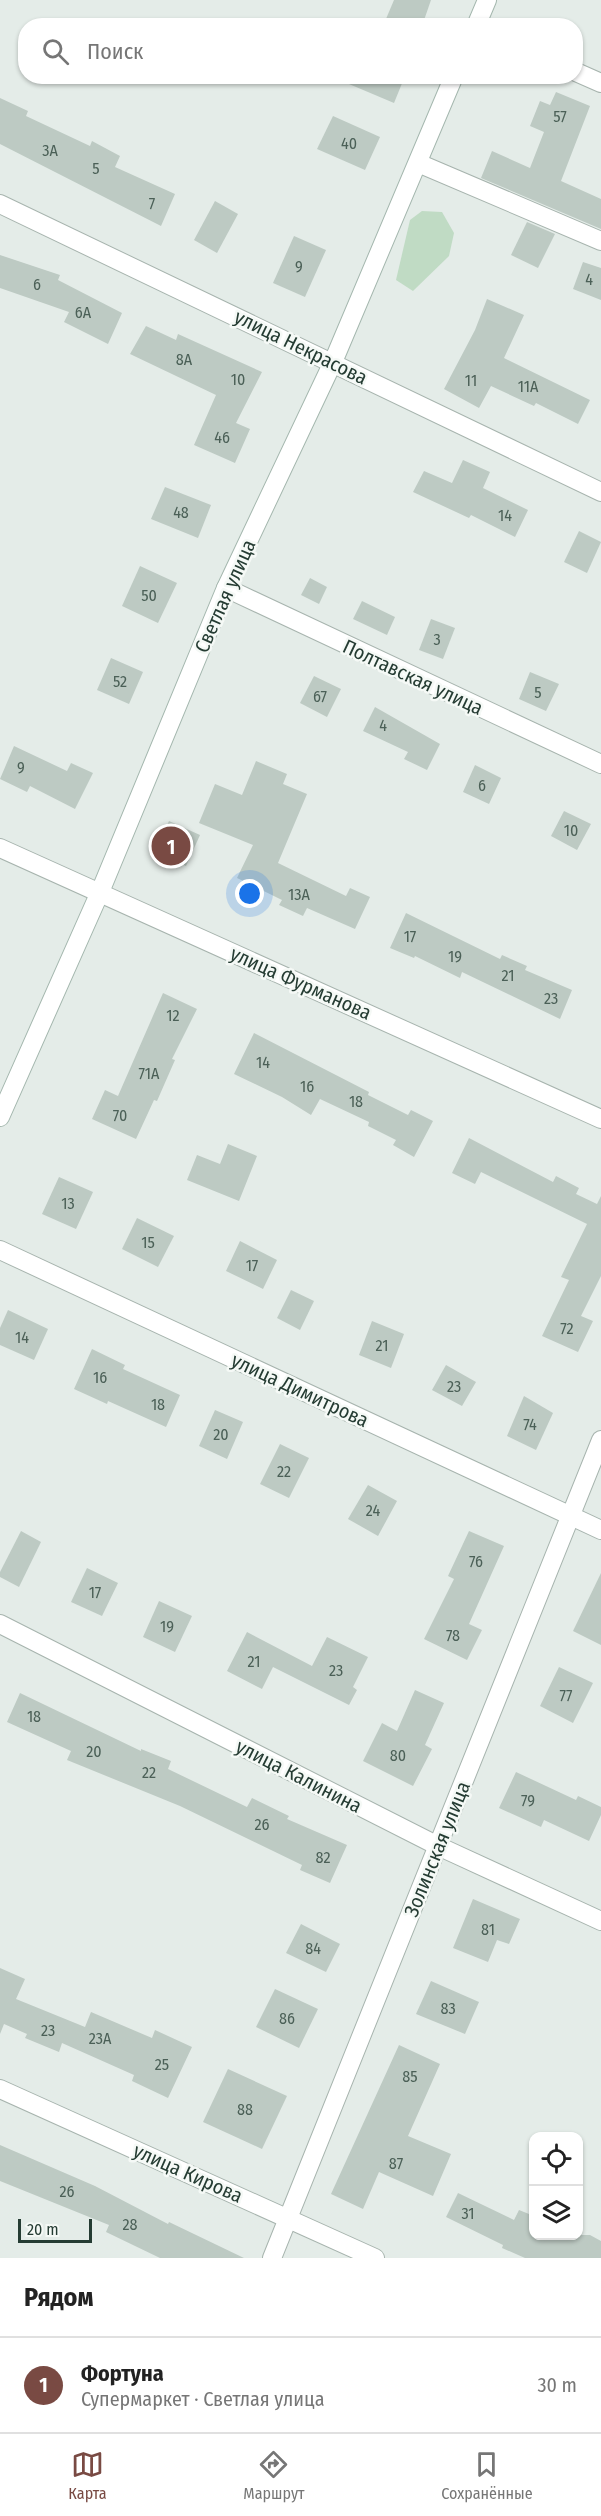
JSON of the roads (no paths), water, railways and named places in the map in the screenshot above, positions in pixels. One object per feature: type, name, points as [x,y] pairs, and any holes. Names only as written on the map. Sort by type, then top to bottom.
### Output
[{"type":"street","points":[[479,18],[487,0]]},
{"type":"street","points":[[583,75],[601,84]]},
{"type":"street","name":"Светлая улица","points":[[0,1117],[100,892],[226,588],[333,362],[451,84]]},
{"type":"street","points":[[418,163],[601,242]]},
{"type":"street","name":"улица Некрасова","points":[[0,204],[601,492]]},
{"type":"street","name":"Полтавская улица","points":[[226,588],[601,764]]},
{"type":"street","name":"улица Фурманова","points":[[0,848],[601,1119]]},
{"type":"street","name":"улица Димитрова","points":[[0,1250],[601,1530]]},
{"type":"street","name":"Золинская улица","points":[[272,2258],[601,1440]]},
{"type":"street","name":"улица Калинина","points":[[0,1624],[438,1846],[601,1921]]},
{"type":"street","name":"улица Кирова","points":[[0,2089],[375,2258]]},
{"type":"place","name":"Фортуна","points":[[171,846]]}]
